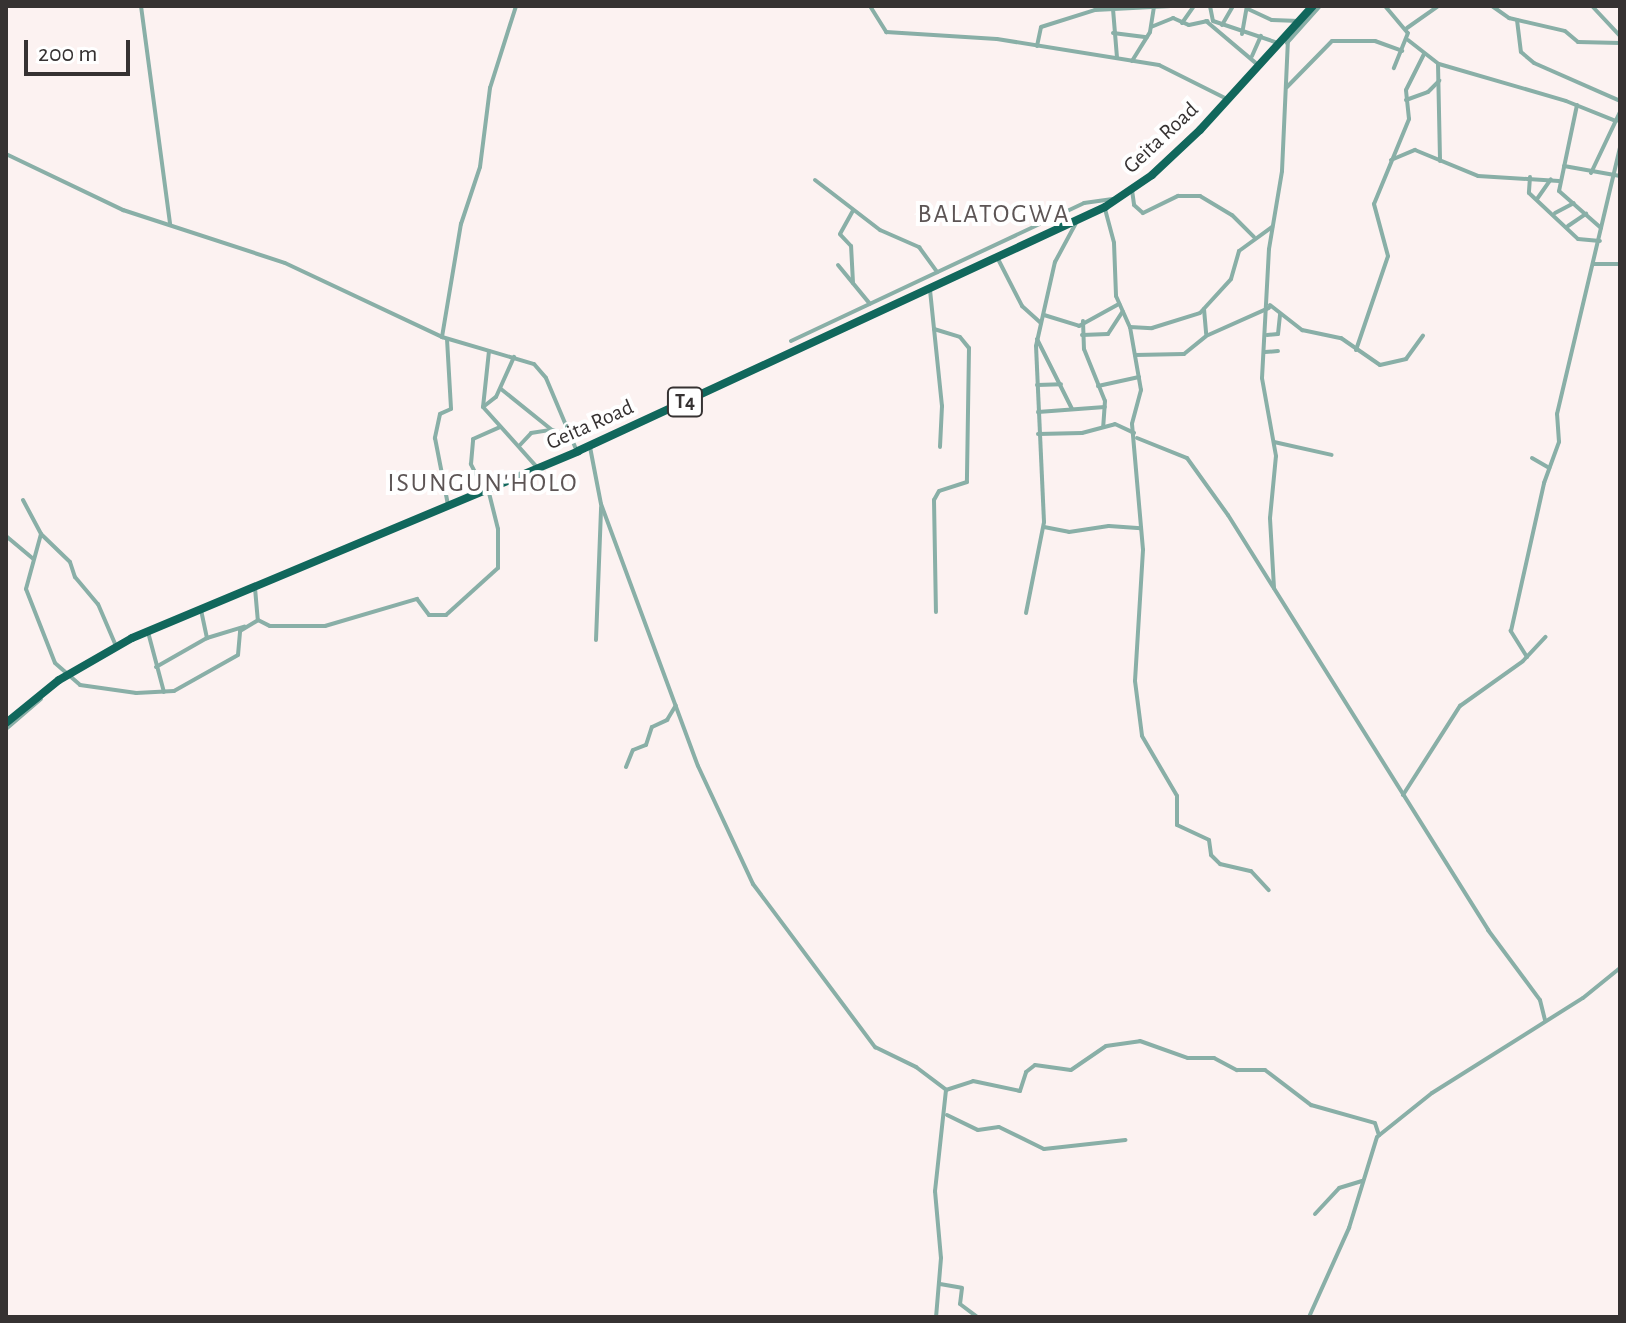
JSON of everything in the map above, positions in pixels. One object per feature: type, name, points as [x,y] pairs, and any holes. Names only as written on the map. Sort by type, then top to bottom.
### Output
[{"type":"highway","name":"Geita Road","points":[[6,726],[68,674],[116,646],[578,451],[1105,207],[1132,190],[1227,99],[1282,44],[1289,31],[1312,7]]},
{"type":"street","points":[[141,6],[170,224]]},
{"type":"street","points":[[448,505],[435,438],[440,414],[452,405],[445,338],[461,224],[480,167],[490,88],[516,6]]},
{"type":"street","points":[[870,6],[886,32],[1037,46],[1168,67],[1227,99]]},
{"type":"street","points":[[1037,46],[1041,27],[1113,8],[1171,6]]},
{"type":"street","points":[[1182,23],[1194,6]]},
{"type":"street","points":[[1210,6],[1209,20],[1213,31],[1252,56],[1258,65]]},
{"type":"street","points":[[1222,25],[1233,6]]},
{"type":"street","points":[[1385,6],[1406,28],[1408,40],[1394,68]]},
{"type":"street","points":[[1406,28],[1438,6]]},
{"type":"street","points":[[1492,6],[1517,20],[1565,31],[1581,43],[1620,43]]},
{"type":"street","points":[[1592,6],[1620,36]]},
{"type":"street","points":[[1132,61],[1151,27],[1153,7]]},
{"type":"street","points":[[1242,34],[1248,7],[1272,20],[1299,21]]},
{"type":"street","points":[[1274,590],[1274,442],[1263,402],[1272,227],[1282,171],[1285,89],[1282,44],[1312,7]]},
{"type":"street","points":[[1113,8],[1117,58]]},
{"type":"street","points":[[1151,27],[1173,18],[1182,23],[1209,20],[1242,34],[1261,36],[1282,44]]},
{"type":"street","points":[[1517,20],[1517,39],[1528,58],[1620,101]]},
{"type":"street","points":[[1113,33],[1147,37]]},
{"type":"street","points":[[1252,56],[1261,36]]},
{"type":"street","points":[[1408,40],[1438,64],[1577,105],[1616,121]]},
{"type":"street","points":[[1285,89],[1332,41],[1375,41],[1402,51]]},
{"type":"street","points":[[1356,350],[1388,256],[1374,210],[1409,119],[1406,100],[1424,54]]},
{"type":"street","points":[[1438,64],[1440,162]]},
{"type":"street","points":[[1406,100],[1428,92],[1439,81]]},
{"type":"street","points":[[1577,105],[1559,191],[1602,229]]},
{"type":"street","points":[[1591,173],[1620,112]]},
{"type":"street","points":[[1527,657],[1511,631],[1549,468],[1559,438],[1557,414],[1576,325],[1618,176],[1620,148]]},
{"type":"street","points":[[1391,160],[1415,150],[1490,179],[1530,177],[1559,181]]},
{"type":"street","points":[[6,154],[123,210],[285,263],[445,338],[514,357],[543,373],[568,435],[578,451]]},
{"type":"street","points":[[1563,166],[1618,176]]},
{"type":"street","points":[[1530,177],[1528,192],[1555,213],[1582,241],[1600,241]]},
{"type":"street","points":[[1537,199],[1551,179]]},
{"type":"street","points":[[815,180],[880,230],[919,247],[937,272]]},
{"type":"street","points":[[1132,190],[1134,205],[1143,213],[1178,196],[1200,196],[1232,215],[1254,237]]},
{"type":"street","points":[[791,341],[1084,203],[1120,198]]},
{"type":"street","points":[[1555,213],[1574,203]]},
{"type":"street","points":[[1105,207],[1114,243],[1119,304],[1130,327],[1139,377],[1135,435],[1141,528],[1135,689],[1142,736],[1178,799],[1177,825],[1209,840],[1211,855],[1220,864],[1251,871],[1269,890]]},
{"type":"street","points":[[853,211],[840,234],[851,246],[853,283]]},
{"type":"street","points":[[1568,226],[1586,213]]},
{"type":"street","points":[[1026,613],[1043,527],[1037,339],[1062,243],[1081,219]]},
{"type":"street","points":[[1130,327],[1173,323],[1204,309],[1231,279],[1239,251],[1254,237],[1272,227]]},
{"type":"street","points":[[998,257],[1022,306],[1041,324]]},
{"type":"street","points":[[1594,264],[1620,264]]},
{"type":"street","points":[[838,265],[870,304]]},
{"type":"street","points":[[930,288],[942,406],[940,447]]},
{"type":"street","points":[[1044,315],[1079,326],[1083,321],[1119,304]]},
{"type":"street","points":[[1270,306],[1302,330],[1335,336],[1391,367],[1417,349],[1423,336]]},
{"type":"street","points":[[1135,355],[1182,355],[1206,336],[1270,306]]},
{"type":"street","points":[[1204,309],[1206,336]]},
{"type":"street","points":[[1082,335],[1108,334],[1123,311]]},
{"type":"street","points":[[1267,335],[1278,334],[1280,314]]},
{"type":"street","points":[[1083,321],[1082,335],[1105,407],[1103,427]]},
{"type":"street","points":[[934,329],[960,337],[969,348],[967,482],[939,491],[934,500],[936,612]]},
{"type":"street","points":[[1037,339],[1072,409]]},
{"type":"street","points":[[489,351],[483,407],[538,468]]},
{"type":"street","points":[[1265,352],[1278,351]]},
{"type":"street","points":[[483,407],[501,389],[514,357]]},
{"type":"street","points":[[1098,386],[1139,377]]},
{"type":"street","points":[[1037,385],[1061,384]]},
{"type":"street","points":[[501,389],[552,430],[568,435]]},
{"type":"street","points":[[1038,412],[1105,407]]},
{"type":"street","points":[[1038,434],[1115,424],[1187,458],[1488,930],[1540,1000],[1545,1020]]},
{"type":"street","points":[[258,620],[270,626],[319,627],[417,599],[432,617],[450,614],[469,590],[496,574],[500,564],[486,490],[471,464],[472,442],[500,427]]},
{"type":"street","points":[[520,445],[531,433],[552,430]]},
{"type":"street","points":[[1274,442],[1332,455]]},
{"type":"street","points":[[590,445],[601,504],[714,806],[771,912],[875,1047],[916,1067],[946,1090]]},
{"type":"street","points":[[1532,458],[1549,468]]},
{"type":"street","points":[[23,500],[41,534],[70,562],[75,577],[98,604],[116,646]]},
{"type":"street","points":[[596,640],[601,504]]},
{"type":"street","points":[[1043,527],[1069,532],[1109,526],[1141,528]]},
{"type":"street","points":[[41,534],[26,592],[55,663],[85,687],[164,694],[236,656],[241,650],[239,634],[246,627]]},
{"type":"street","points":[[6,536],[33,559]]},
{"type":"street","points":[[255,586],[258,620]]},
{"type":"street","points":[[202,608],[199,618],[207,638]]},
{"type":"street","points":[[156,667],[207,638],[246,627],[258,620]]},
{"type":"street","points":[[150,630],[164,694]]},
{"type":"street","points":[[1403,795],[1460,706],[1527,657],[1545,637]]},
{"type":"street","points":[[626,767],[633,750],[646,745],[652,727],[666,720],[677,704]]},
{"type":"street","points":[[1309,1317],[1349,1228],[1379,1135],[1432,1093],[1620,968]]},
{"type":"street","points":[[946,1090],[973,1081],[1020,1091],[1026,1072],[1038,1064],[1058,1072],[1071,1070],[1106,1046],[1140,1041],[1188,1058],[1212,1057],[1237,1070],[1265,1070],[1311,1105],[1335,1116],[1373,1122],[1379,1135]]},
{"type":"street","points":[[936,1317],[940,1284],[935,1191],[947,1115],[946,1090]]},
{"type":"street","points":[[947,1115],[978,1130],[999,1127],[1044,1149],[1126,1140]]},
{"type":"street","points":[[1315,1214],[1341,1186],[1362,1181]]},
{"type":"street","points":[[940,1284],[962,1288],[960,1304],[977,1317]]},
{"type":"district","name":"BALATOGWA","points":[[994,215]]},
{"type":"district","name":"ISUNGUN'HOLO","points":[[483,484]]}]
